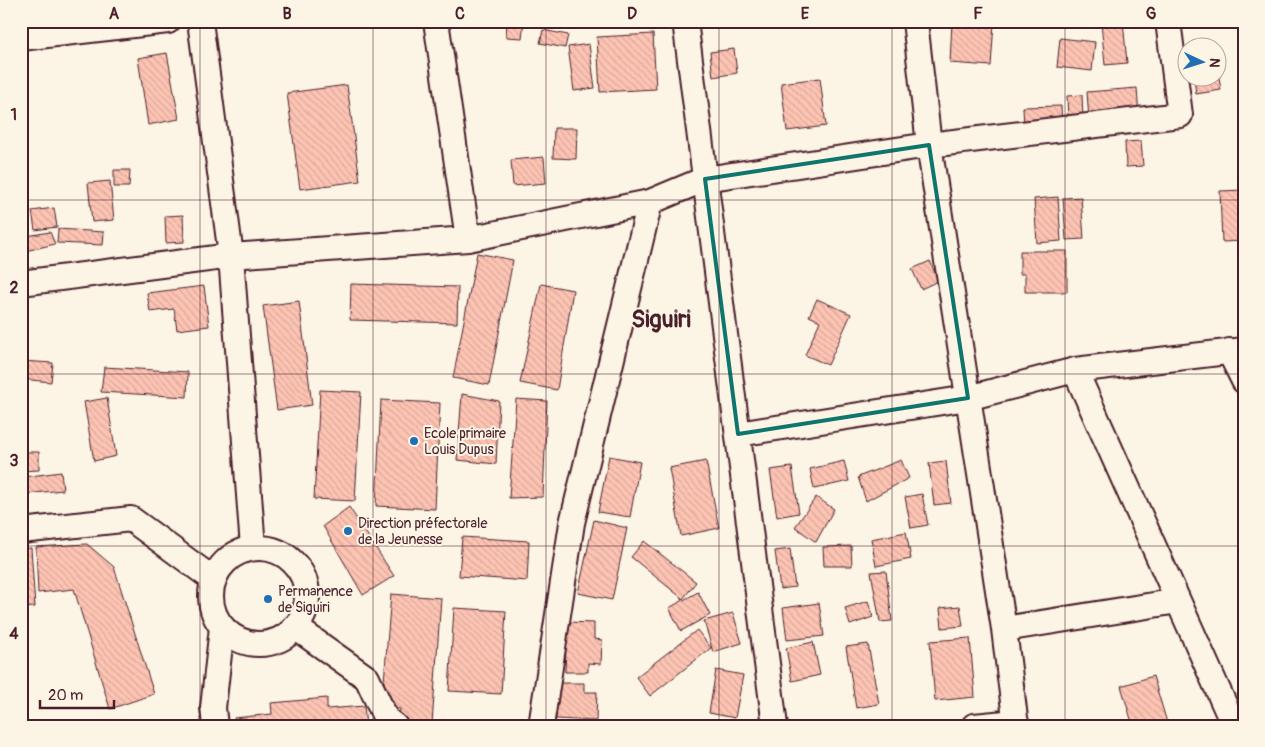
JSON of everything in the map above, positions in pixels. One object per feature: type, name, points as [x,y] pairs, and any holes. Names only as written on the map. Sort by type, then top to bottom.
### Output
[{"type":"street","points":[[21,38],[168,21]]},
{"type":"street","points":[[200,21],[231,256],[253,548]]},
{"type":"street","points":[[436,21],[468,239]]},
{"type":"street","points":[[685,21],[775,726]]},
{"type":"street","points":[[915,21],[929,145],[1004,629],[1016,724],[974,726]]},
{"type":"street","points":[[21,282],[231,256],[468,239],[650,202],[706,179],[929,145],[1180,115],[1168,21]]},
{"type":"street","points":[[542,726],[572,523],[650,202]]},
{"type":"street","points":[[738,434],[968,398],[1075,370],[1236,351],[1244,381]]},
{"type":"street","points":[[1075,370],[1234,726]]},
{"type":"street","points":[[21,531],[131,519],[214,580]]},
{"type":"street","points":[[253,548],[270,548],[284,555],[297,566],[305,580],[307,597],[304,613],[295,627],[282,638],[267,644],[251,643],[235,638],[222,627],[214,612],[211,596],[214,580],[220,568],[229,558],[240,551],[253,548]]},
{"type":"street","points":[[1004,629],[1178,601]]},
{"type":"street","points":[[215,726],[213,708],[222,627]]},
{"type":"street","points":[[295,627],[367,678],[386,719],[395,726]]},
{"type":"highlighted area","points":[[929,145],[968,398],[738,434],[705,179]]},
{"type":"building","points":[[507,21],[524,21],[522,38],[506,37]]},
{"type":"building","points":[[952,21],[994,23],[991,66],[950,63]]},
{"type":"building","points":[[1123,21],[1127,63],[1105,65],[1101,23]]},
{"type":"building","points":[[543,30],[568,35],[565,48],[540,43]]},
{"type":"building","points":[[653,34],[656,89],[600,92],[597,37]]},
{"type":"building","points":[[1060,38],[1095,42],[1092,71],[1057,67]]},
{"type":"building","points":[[589,44],[595,88],[574,91],[568,47]]},
{"type":"building","points":[[734,49],[737,73],[713,77],[710,52]]},
{"type":"building","points":[[167,53],[179,119],[148,125],[138,58]]},
{"type":"building","points":[[820,78],[826,126],[787,131],[781,83]]},
{"type":"building","points":[[347,85],[360,181],[300,189],[287,93]]},
{"type":"building","points":[[1137,88],[1139,117],[1089,120],[1087,92]]},
{"type":"building","points":[[1195,88],[1221,88],[1221,90],[1196,94]]},
{"type":"building","points":[[1082,95],[1083,119],[1068,120],[1067,96]]},
{"type":"building","points":[[1061,106],[1062,127],[1024,129],[1023,107]]},
{"type":"building","points":[[554,128],[577,128],[576,159],[553,158]]},
{"type":"building","points":[[1141,141],[1143,166],[1126,167],[1125,142]]},
{"type":"building","points":[[544,157],[546,183],[513,186],[511,160]]},
{"type":"building","points":[[114,170],[130,170],[129,187],[114,187]]},
{"type":"building","points":[[110,181],[114,220],[92,222],[88,183]]},
{"type":"building","points":[[1244,190],[1244,241],[1222,242],[1220,191]]},
{"type":"building","points":[[1058,197],[1061,241],[1037,243],[1034,199]]},
{"type":"building","points":[[1081,197],[1084,239],[1066,240],[1063,198]]},
{"type":"building","points":[[54,208],[57,227],[35,230],[32,211]]},
{"type":"building","points":[[183,215],[184,242],[166,243],[165,216]]},
{"type":"building","points":[[58,229],[104,232],[103,245],[57,243]]},
{"type":"building","points":[[50,232],[55,244],[21,252],[21,237]]},
{"type":"building","points":[[1020,251],[1067,251],[1067,292],[1025,292],[1025,274],[1020,274]]},
{"type":"building","points":[[477,253],[513,260],[489,385],[453,378]]},
{"type":"building","points":[[930,261],[938,281],[921,289],[912,269]]},
{"type":"building","points":[[351,284],[458,287],[457,323],[350,320]]},
{"type":"building","points":[[541,284],[573,290],[557,390],[520,383]]},
{"type":"building","points":[[204,286],[209,326],[177,330],[174,309],[150,312],[147,293]]},
{"type":"building","points":[[817,299],[851,314],[828,365],[805,355],[820,321],[809,316]]},
{"type":"building","points":[[299,301],[312,405],[277,410],[263,306]]},
{"type":"building","points":[[21,361],[53,363],[51,382],[21,379]]},
{"type":"building","points":[[104,367],[188,372],[187,397],[101,392]]},
{"type":"building","points":[[320,390],[361,392],[355,501],[314,499]]},
{"type":"building","points":[[462,394],[499,401],[496,464],[457,460]]},
{"type":"building","points":[[107,398],[116,456],[94,461],[84,402]]},
{"type":"building","points":[[516,399],[547,401],[543,497],[509,498]]},
{"type":"building","points":[[381,400],[440,403],[435,509],[376,506]]},
{"type":"building","points":[[23,452],[39,452],[39,470],[21,471]]},
{"type":"building","points":[[609,456],[640,462],[630,517],[598,512]]},
{"type":"building","points":[[901,460],[909,478],[866,501],[858,477]]},
{"type":"building","points":[[706,461],[719,528],[681,536],[669,468]]},
{"type":"building","points":[[844,461],[849,481],[814,489],[810,469]]},
{"type":"building","points":[[946,461],[951,503],[934,505],[929,463]]},
{"type":"building","points":[[792,467],[799,513],[777,517],[770,470]]},
{"type":"building","points":[[61,472],[63,490],[25,494],[23,477]]},
{"type":"building","points":[[922,494],[928,525],[911,528],[905,497]]},
{"type":"building","points":[[816,497],[834,509],[816,542],[795,527]]},
{"type":"building","points":[[349,507],[394,576],[363,595],[323,526]]},
{"type":"building","points":[[594,520],[627,528],[612,600],[578,593]]},
{"type":"building","points":[[906,532],[911,559],[876,566],[871,539]]},
{"type":"building","points":[[462,537],[529,541],[527,581],[459,576]]},
{"type":"building","points":[[644,541],[696,582],[683,599],[631,557]]},
{"type":"building","points":[[87,544],[114,567],[154,694],[110,709],[74,589],[38,593],[36,547]]},
{"type":"building","points":[[851,546],[852,566],[824,566],[823,547]]},
{"type":"building","points":[[31,548],[35,607],[21,608],[21,549]]},
{"type":"building","points":[[790,549],[795,587],[780,589],[775,551]]},
{"type":"building","points":[[886,571],[892,621],[880,622],[871,572]]},
{"type":"building","points":[[698,592],[710,615],[681,631],[669,608]]},
{"type":"building","points":[[391,594],[441,598],[432,724],[399,721],[400,709],[382,707]]},
{"type":"building","points":[[868,601],[873,617],[850,625],[845,608]]},
{"type":"building","points":[[819,603],[824,636],[787,640],[783,608]]},
{"type":"building","points":[[960,606],[963,626],[942,628],[940,608]]},
{"type":"building","points":[[454,608],[506,611],[501,694],[449,691]]},
{"type":"building","points":[[733,613],[742,643],[713,652],[704,621]]},
{"type":"building","points":[[567,622],[594,623],[594,639],[602,640],[601,664],[588,663],[588,672],[565,672]]},
{"type":"building","points":[[697,630],[711,648],[650,696],[636,677]]},
{"type":"building","points":[[970,638],[975,697],[935,701],[930,641]]},
{"type":"building","points":[[813,642],[820,675],[792,681],[786,648]]},
{"type":"building","points":[[868,644],[879,704],[856,708],[846,647]]},
{"type":"building","points":[[716,670],[743,675],[735,718],[709,713]]},
{"type":"building","points":[[1153,676],[1168,726],[1133,726],[1121,686]]},
{"type":"building","points":[[558,683],[584,683],[584,692],[597,692],[596,721],[556,719]]},
{"type":"building","points":[[327,698],[327,709],[364,706],[366,726],[235,726],[234,718],[272,714],[271,703]]},
{"type":"place","name":"Ecole primaire Louis Dupus","points":[[414,441]]},
{"type":"place","name":"Direction préfectorale de la Jeunesse","points":[[348,531]]},
{"type":"place","name":"Permanence de Siguiri","points":[[268,599]]},
{"type":"district","name":"Siguiri","points":[[661,319]]}]
